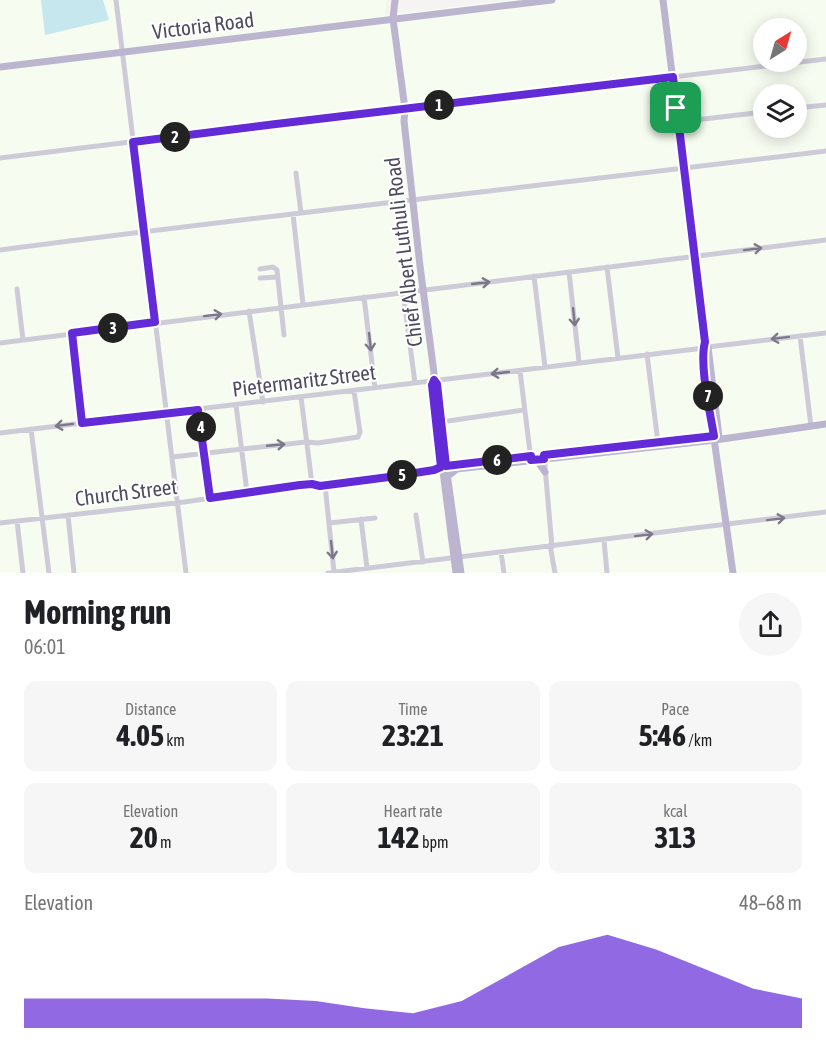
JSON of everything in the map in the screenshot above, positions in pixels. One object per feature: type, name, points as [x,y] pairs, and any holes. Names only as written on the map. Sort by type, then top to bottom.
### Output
[{"type":"main road","name":"Chief Albert Luthuli Road","points":[[393,0],[391,19],[434,380],[437,384],[444,470]]},
{"type":"main road","name":"Victoria Road","points":[[0,66],[552,0]]},
{"type":"main road","points":[[663,0],[706,346],[708,396],[717,437],[732,569]]},
{"type":"main road","name":"Chief Albert Luthuli Road","points":[[434,380],[432,385],[456,557],[456,573]]},
{"type":"main road","name":"Church Street","points":[[537,458],[826,423]]},
{"type":"main road","name":"Church Street","points":[[444,470],[717,437]]},
{"type":"main road","points":[[537,458],[545,472]]},
{"type":"main road","name":"Chief Albert Luthuli Road","points":[[456,557],[461,573]]},
{"type":"street","points":[[116,0],[186,573]]},
{"type":"street","points":[[0,158],[826,59]]},
{"type":"street","points":[[807,107],[826,105]]},
{"type":"street","points":[[678,122],[753,113]]},
{"type":"street","points":[[0,250],[826,151]]},
{"type":"street","points":[[296,173],[302,213]]},
{"type":"street","points":[[293,214],[303,304]]},
{"type":"street","points":[[0,343],[281,306],[826,240]]},
{"type":"street","points":[[607,267],[618,358]]},
{"type":"street","points":[[260,269],[275,268],[284,335]]},
{"type":"street","points":[[569,272],[579,362]]},
{"type":"street","points":[[534,276],[545,367]]},
{"type":"street","points":[[260,278],[278,277]]},
{"type":"street","points":[[17,289],[23,339]]},
{"type":"street","points":[[403,292],[415,383]]},
{"type":"street","points":[[364,297],[375,388]]},
{"type":"street","points":[[249,310],[263,402]]},
{"type":"street","points":[[72,333],[82,423]]},
{"type":"street","name":"Pietermaritz Street","points":[[0,433],[826,333]]},
{"type":"street","points":[[800,336],[811,425]]},
{"type":"street","points":[[647,354],[658,443]]},
{"type":"street","points":[[520,371],[524,410],[537,458]]},
{"type":"street","points":[[172,456],[306,442],[318,443],[359,436],[354,391]]},
{"type":"street","points":[[301,397],[312,484]]},
{"type":"street","points":[[236,405],[247,492]]},
{"type":"street","points":[[198,410],[210,498]]},
{"type":"street","points":[[441,422],[524,410]]},
{"type":"street","points":[[31,429],[49,573]]},
{"type":"street","name":"Church Street","points":[[0,523],[444,470]]},
{"type":"street","points":[[545,472],[552,546]]},
{"type":"street","points":[[325,485],[334,572]]},
{"type":"street","points":[[328,573],[826,513]]},
{"type":"street","points":[[68,515],[74,573]]},
{"type":"street","points":[[416,515],[423,562]]},
{"type":"street","points":[[549,515],[547,520],[555,573]]},
{"type":"street","points":[[329,523],[375,518]]},
{"type":"street","points":[[361,519],[367,568]]},
{"type":"street","points":[[17,521],[23,573]]},
{"type":"street","points":[[552,536],[561,544]]},
{"type":"street","points":[[604,540],[607,573]]},
{"type":"street","points":[[501,552],[504,573]]},
{"type":"shaded area","points":[[0,0],[387,0],[385,15],[509,0],[826,0],[826,573],[0,573]]},
{"type":"shaded area","points":[[41,0],[103,0],[109,20],[45,35]]},
{"type":"route","points":[[673,77],[676,108],[705,342],[706,378],[714,436],[544,455],[544,459],[531,460],[531,456],[446,466],[437,384],[434,380],[432,385],[441,467],[389,477],[320,486],[300,485],[210,498],[198,410],[82,423],[72,333],[155,322],[133,142],[673,77]]}]
